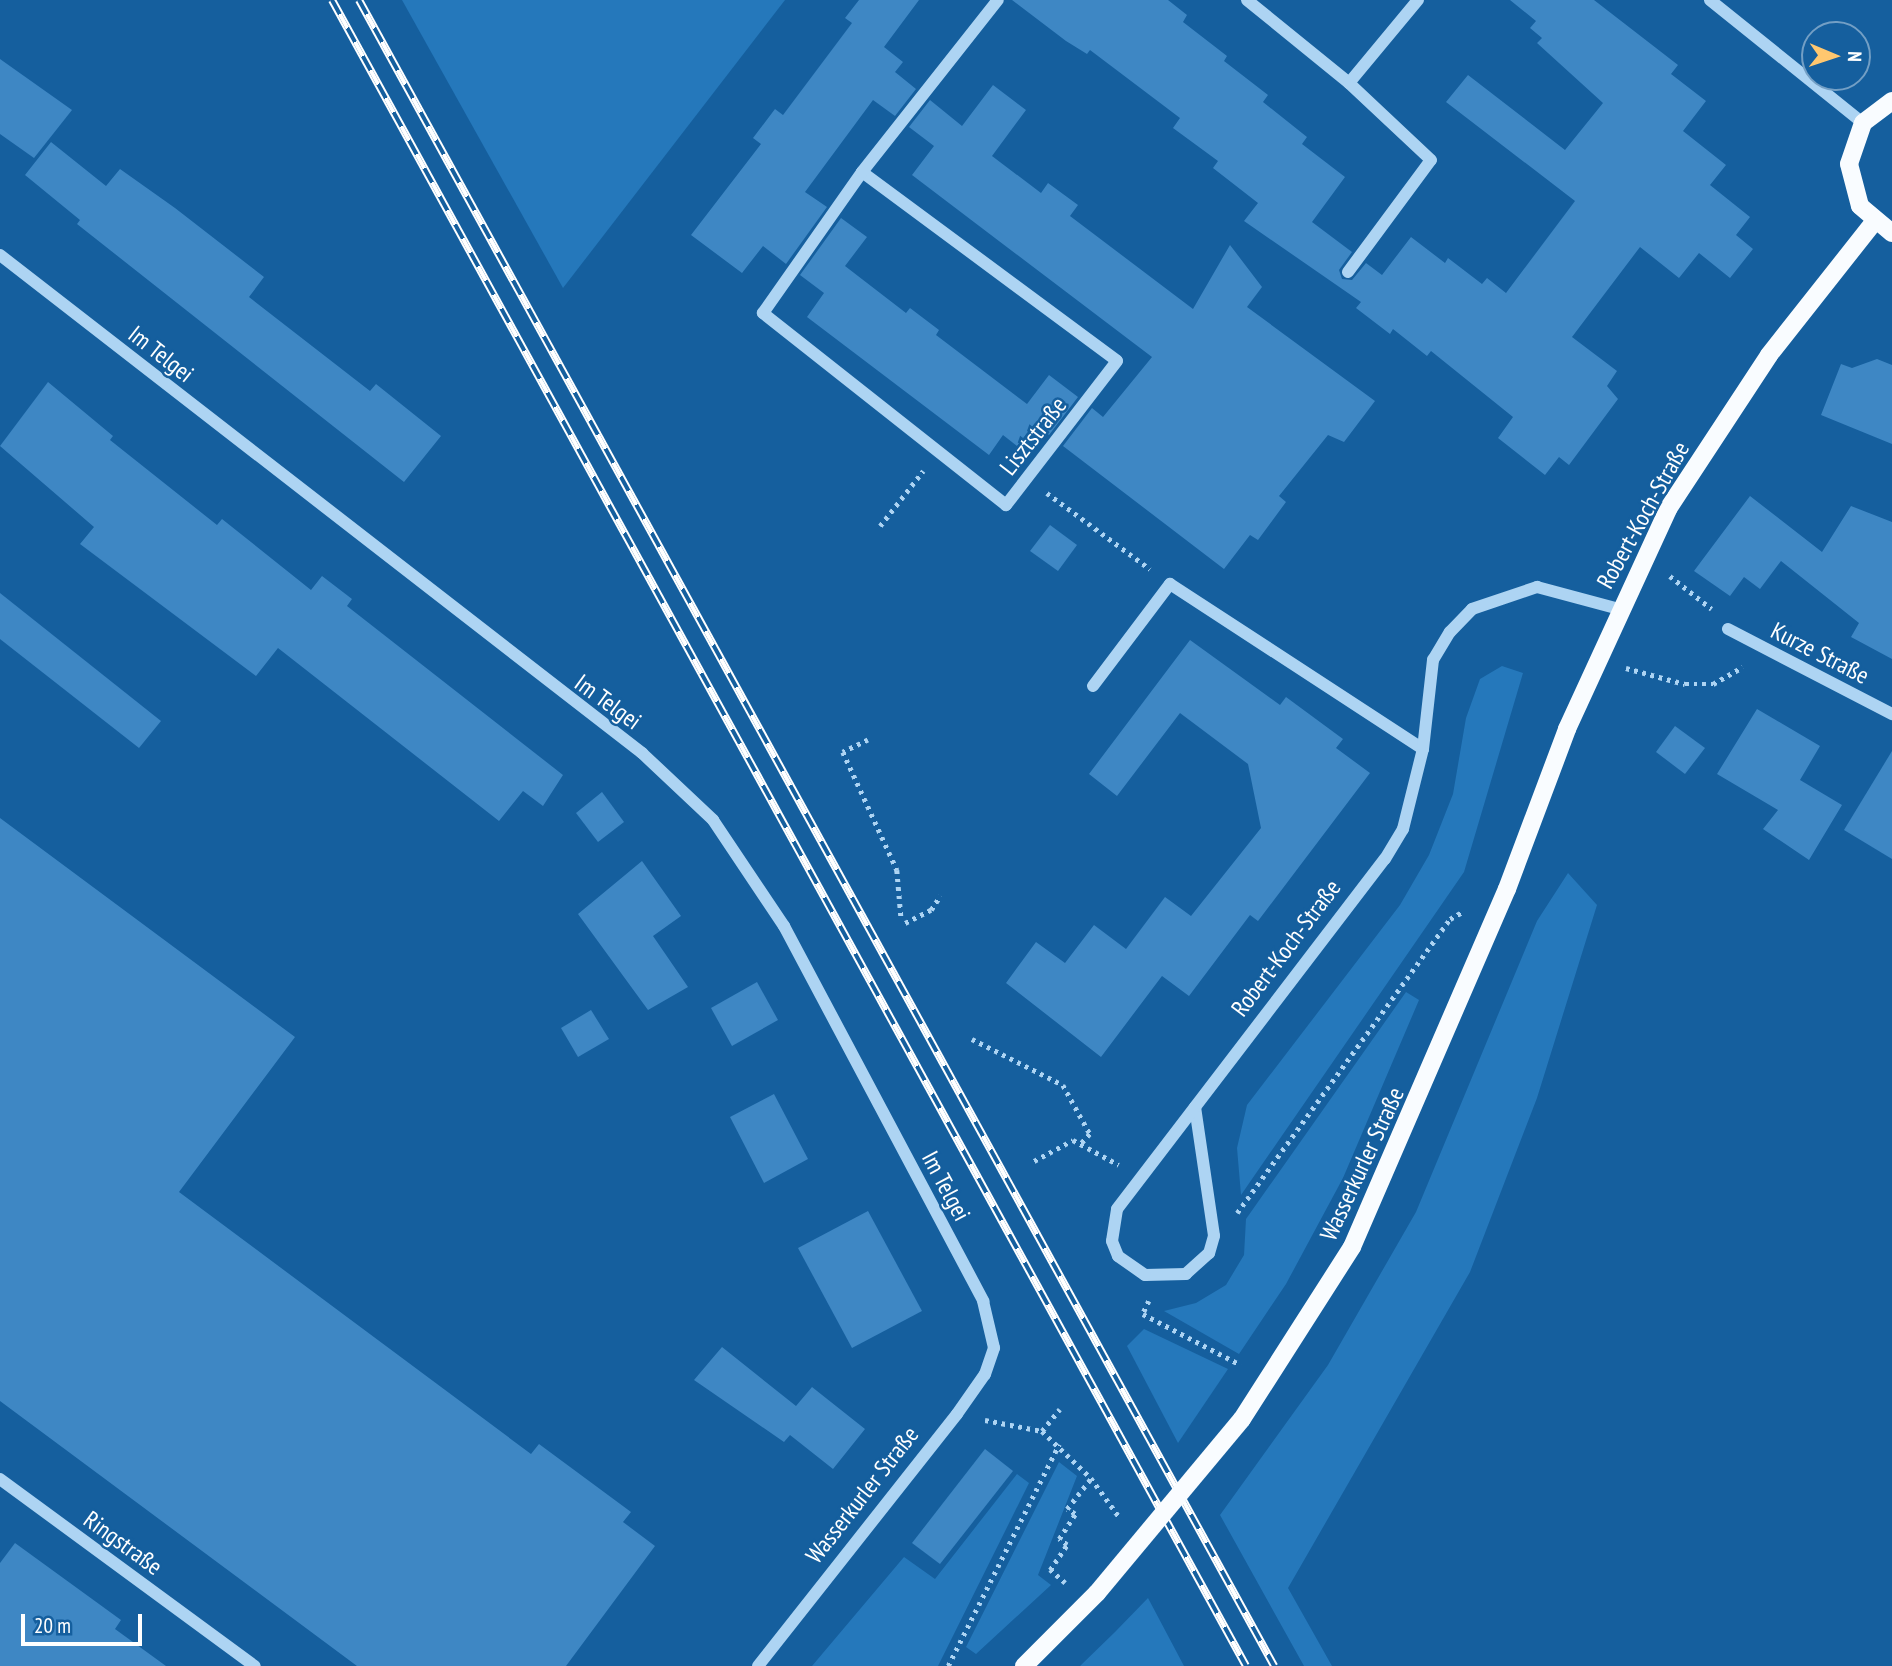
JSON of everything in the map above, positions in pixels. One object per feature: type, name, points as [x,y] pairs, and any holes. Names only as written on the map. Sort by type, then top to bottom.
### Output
[{"type":"main road","points":[[1892,100],[1863,123],[1849,164],[1852,186],[1874,222],[1892,233]]},
{"type":"main road","name":"Robert-Koch-Straße","points":[[1619,609],[1668,509],[1712,441],[1769,355],[1874,222]]},
{"type":"main road","name":"Wasserkurler Straße","points":[[1024,1666],[1097,1592],[1242,1419],[1352,1247],[1507,889],[1619,609]]},
{"type":"street","name":"Lisztstraße","points":[[862,172],[1117,361],[1006,505],[762,313],[862,172],[998,0]]},
{"type":"street","points":[[1247,0],[1349,83],[1431,160],[1348,272]]},
{"type":"street","points":[[1349,83],[1418,0]]},
{"type":"street","points":[[1710,0],[1863,123]]},
{"type":"street","name":"Im Telgei","points":[[0,255],[642,753],[713,820],[784,926],[983,1301],[994,1348]]},
{"type":"street","points":[[1093,686],[1170,584],[1423,749]]},
{"type":"street","name":"Robert-Koch-Straße","points":[[1214,1236],[1209,1253],[1186,1274],[1160,1278],[1128,1268],[1112,1241],[1112,1225],[1139,1175],[1195,1107],[1385,859],[1414,799],[1423,749],[1433,660],[1472,609],[1537,587],[1619,609]]},
{"type":"street","name":"Kurze Straße","points":[[1728,629],[1892,714]]},
{"type":"street","points":[[1195,1107],[1214,1236]]},
{"type":"street","name":"Wasserkurler Straße","points":[[758,1666],[957,1415],[985,1374],[994,1348]]},
{"type":"street","name":"Ringstraße","points":[[0,1479],[238,1661],[255,1666]]},
{"type":"path","points":[[880,526],[938,451]]},
{"type":"path","points":[[1027,478],[1170,584]]},
{"type":"path","points":[[1679,579],[1702,596]]},
{"type":"path","points":[[1597,660],[1685,684],[1713,684],[1772,651]]},
{"type":"path","points":[[868,740],[843,752],[897,870],[901,916]]},
{"type":"path","points":[[1214,1236],[1251,1199],[1450,919],[1507,889]]},
{"type":"path","points":[[905,923],[931,911],[940,896]]},
{"type":"path","points":[[972,1039],[1063,1085],[1090,1134],[1081,1144]]},
{"type":"path","points":[[1034,1161],[1073,1140],[1139,1175]]},
{"type":"path","points":[[1152,1319],[1202,1346],[1206,1342],[1268,1382]]},
{"type":"path","points":[[1042,1431],[1060,1409]]},
{"type":"path","points":[[957,1415],[1042,1431],[1059,1444],[1091,1478],[1120,1518]]},
{"type":"path","points":[[948,1666],[1059,1444]]},
{"type":"path","points":[[1050,1570],[1067,1545],[1059,1539],[1075,1514],[1067,1509],[1091,1478]]},
{"type":"shaded area","points":[[402,0],[785,0],[563,288]]},
{"type":"shaded area","points":[[1502,666],[1523,673],[1464,872],[1241,1195],[1237,1148],[1247,1105],[1400,905],[1429,855],[1453,794],[1466,718],[1480,679]]},
{"type":"shaded area","points":[[1568,873],[1597,905],[1537,1098],[1470,1272],[1288,1588],[1332,1666],[1304,1666],[1220,1515],[1328,1365],[1416,1212],[1537,921]]},
{"type":"shaded area","points":[[1406,992],[1419,1000],[1343,1178],[1286,1284],[1239,1354],[1164,1311],[1196,1303],[1226,1285],[1244,1255],[1246,1219]]},
{"type":"shaded area","points":[[1144,1329],[1228,1369],[1178,1443],[1127,1346]]},
{"type":"shaded area","points":[[1059,1462],[1077,1476],[1038,1575],[1051,1585],[976,1654],[966,1647]]},
{"type":"shaded area","points":[[1017,1474],[1029,1483],[938,1666],[812,1666],[904,1557],[935,1579]]},
{"type":"shaded area","points":[[1148,1598],[1184,1666],[1080,1666],[1115,1632]]},
{"type":"building","points":[[859,0],[919,0],[884,47],[903,62],[895,72],[916,89],[895,116],[873,100],[805,192],[827,207],[786,264],[763,246],[742,273],[691,235],[761,144],[753,138],[775,109],[783,115],[852,23],[845,18]]},
{"type":"building","points":[[1012,0],[1168,0],[1187,15],[1183,22],[1227,56],[1224,61],[1268,95],[1263,102],[1307,137],[1302,144],[1345,177],[1312,222],[1352,252],[1339,270],[1342,279],[1352,280],[1366,263],[1382,275],[1411,237],[1445,263],[1448,258],[1482,284],[1487,278],[1506,293],[1575,201],[1446,102],[1468,75],[1565,150],[1603,103],[1537,43],[1542,38],[1530,28],[1536,21],[1510,0],[1594,0],[1678,65],[1671,74],[1706,101],[1683,131],[1726,165],[1710,185],[1750,217],[1736,235],[1753,249],[1730,278],[1699,253],[1679,278],[1640,247],[1572,337],[1617,371],[1607,386],[1618,399],[1569,465],[1559,457],[1545,475],[1498,438],[1513,417],[1431,351],[1427,356],[1393,329],[1390,334],[1356,308],[1361,302],[1244,221],[1258,203],[1213,168],[1218,161],[1173,128],[1180,118],[1090,50],[1087,54],[1066,41]]},
{"type":"building","points":[[0,59],[72,110],[34,158],[0,134]]},
{"type":"building","points":[[993,85],[1026,110],[992,156],[1041,193],[1048,183],[1078,205],[1070,216],[1193,309],[1230,245],[1262,287],[1247,307],[1375,401],[1344,442],[1328,435],[1279,496],[1286,502],[1258,540],[1250,535],[1224,569],[1063,446],[1092,408],[1103,417],[1152,357],[912,175],[934,146],[909,127],[930,100],[962,126]]},
{"type":"building","points":[[51,142],[106,186],[120,169],[175,208],[264,277],[249,297],[370,391],[376,384],[441,436],[404,482],[77,224],[80,220],[25,175]]},
{"type":"building","points":[[841,218],[867,237],[845,266],[906,313],[910,308],[939,330],[936,335],[1027,404],[1049,375],[1078,397],[1049,435],[1035,423],[1017,446],[1003,435],[989,455],[807,317],[824,293],[800,275]]},
{"type":"building","points":[[1877,359],[1892,365],[1892,444],[1821,415],[1841,364],[1852,368]]},
{"type":"building","points":[[48,382],[113,436],[110,440],[217,525],[222,519],[311,590],[322,576],[352,599],[347,606],[563,775],[543,806],[523,791],[499,821],[278,648],[256,676],[80,544],[94,527],[0,446]]},
{"type":"building","points":[[1750,496],[1822,552],[1851,506],[1892,522],[1892,659],[1851,637],[1859,623],[1781,561],[1760,589],[1744,577],[1730,596],[1694,571]]},
{"type":"building","points":[[1050,525],[1077,545],[1058,571],[1030,551]]},
{"type":"building","points":[[0,593],[161,721],[139,748],[0,639]]},
{"type":"building","points":[[1190,640],[1280,705],[1286,697],[1343,739],[1336,748],[1370,773],[1258,921],[1250,915],[1189,996],[1162,976],[1101,1057],[1006,983],[1036,942],[1065,963],[1094,925],[1126,949],[1165,897],[1191,916],[1261,828],[1248,764],[1180,713],[1117,796],[1089,774]]},
{"type":"building","points":[[1757,709],[1820,746],[1800,780],[1842,805],[1809,860],[1763,829],[1778,810],[1717,774]]},
{"type":"building","points":[[1675,726],[1705,748],[1685,774],[1656,752]]},
{"type":"building","points":[[1892,751],[1892,859],[1844,830]]},
{"type":"building","points":[[602,792],[624,822],[598,842],[576,813]]},
{"type":"building","points":[[0,818],[295,1037],[179,1192],[531,1454],[539,1444],[631,1512],[623,1522],[655,1546],[566,1666],[357,1666],[0,1401]]},
{"type":"building","points":[[642,861],[681,916],[653,936],[688,987],[648,1010],[578,914]]},
{"type":"building","points":[[757,982],[778,1020],[732,1046],[711,1008]]},
{"type":"building","points":[[591,1010],[609,1039],[578,1057],[561,1028]]},
{"type":"building","points":[[774,1094],[808,1159],[764,1183],[730,1117]]},
{"type":"building","points":[[868,1211],[922,1311],[852,1348],[798,1248]]},
{"type":"building","points":[[722,1347],[796,1406],[812,1387],[865,1429],[833,1469],[790,1435],[784,1442],[694,1380]]},
{"type":"building","points":[[985,1449],[1013,1471],[940,1564],[912,1543]]},
{"type":"building","points":[[15,1543],[121,1620],[115,1629],[166,1666],[0,1666],[0,1563]]},
{"type":"railway","points":[[332,0],[1246,1666]]},
{"type":"railway","points":[[359,0],[1274,1666]]}]
